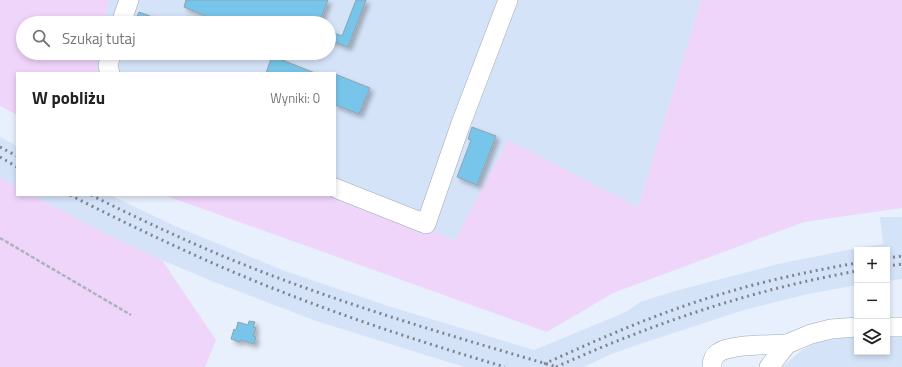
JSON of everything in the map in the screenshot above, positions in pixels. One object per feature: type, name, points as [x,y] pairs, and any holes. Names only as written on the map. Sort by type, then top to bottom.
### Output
[{"type":"street","points":[[123,16],[129,0]]},
{"type":"street","points":[[336,188],[426,224],[460,126],[508,0]]},
{"type":"street","points":[[109,60],[108,66],[110,72]]},
{"type":"street","points":[[712,367],[712,360],[717,353],[726,349],[787,344],[811,334],[823,331],[854,327]]},
{"type":"street","points":[[890,327],[902,327]]},
{"type":"street","points":[[769,367],[787,344]]},
{"type":"path","points":[[0,238],[131,315]]},
{"type":"shaded area","points":[[0,0],[109,0],[106,16],[16,16],[16,60],[99,60],[97,72],[16,72],[16,114],[0,106]]},
{"type":"shaded area","points":[[109,0],[701,0],[638,207],[508,140],[455,240],[336,194],[336,72],[97,72],[99,60],[336,60],[336,16],[106,16]]},
{"type":"shaded area","points":[[701,0],[902,0],[902,208],[804,222],[613,293],[547,332],[167,196],[336,196],[336,194],[455,240],[508,140],[638,207]]},
{"type":"shaded area","points":[[0,137],[16,145],[16,186],[0,177]]},
{"type":"shaded area","points":[[0,177],[16,186],[16,196],[34,196],[108,235],[162,260],[216,340],[205,367],[0,367]]},
{"type":"shaded area","points":[[34,196],[112,196],[177,227],[285,271],[391,307],[534,350],[626,312],[640,302],[675,291],[778,264],[854,249],[854,286],[808,294],[744,310],[609,355],[584,367],[464,367],[316,321],[214,282],[108,235]]},
{"type":"shaded area","points":[[880,217],[902,217],[902,279],[890,281],[890,247],[864,247],[883,244]]},
{"type":"shaded area","points":[[890,335],[902,336],[902,367],[782,367],[802,350],[816,343],[854,336],[854,355],[890,355]]},
{"type":"building","points":[[186,0],[328,0],[322,16],[206,16],[184,7]]},
{"type":"building","points":[[356,0],[366,0],[348,47],[336,43],[336,34],[342,36]]},
{"type":"building","points":[[139,12],[150,16],[137,16]]},
{"type":"building","points":[[271,60],[282,60],[312,72],[266,72]]},
{"type":"building","points":[[336,74],[370,88],[359,114],[336,105]]},
{"type":"building","points":[[472,127],[496,136],[477,185],[457,177],[471,140],[468,139]]},
{"type":"building","points":[[249,321],[255,322],[253,327],[256,328],[253,336],[256,337],[254,344],[240,340],[239,342],[231,339],[238,322],[248,325]]},
{"type":"railway","points":[[0,147],[16,155]]},
{"type":"railway","points":[[0,157],[16,166]]},
{"type":"railway","points":[[72,196],[180,248],[252,280],[324,308],[396,333],[505,367]]},
{"type":"railway","points":[[93,196],[185,240],[281,279],[384,315],[557,367]]},
{"type":"railway","points":[[890,258],[902,256]]},
{"type":"railway","points":[[544,364],[630,326],[696,302],[770,281],[854,264]]},
{"type":"railway","points":[[890,266],[902,264]]},
{"type":"railway","points":[[556,367],[666,322],[741,298],[854,272]]}]
